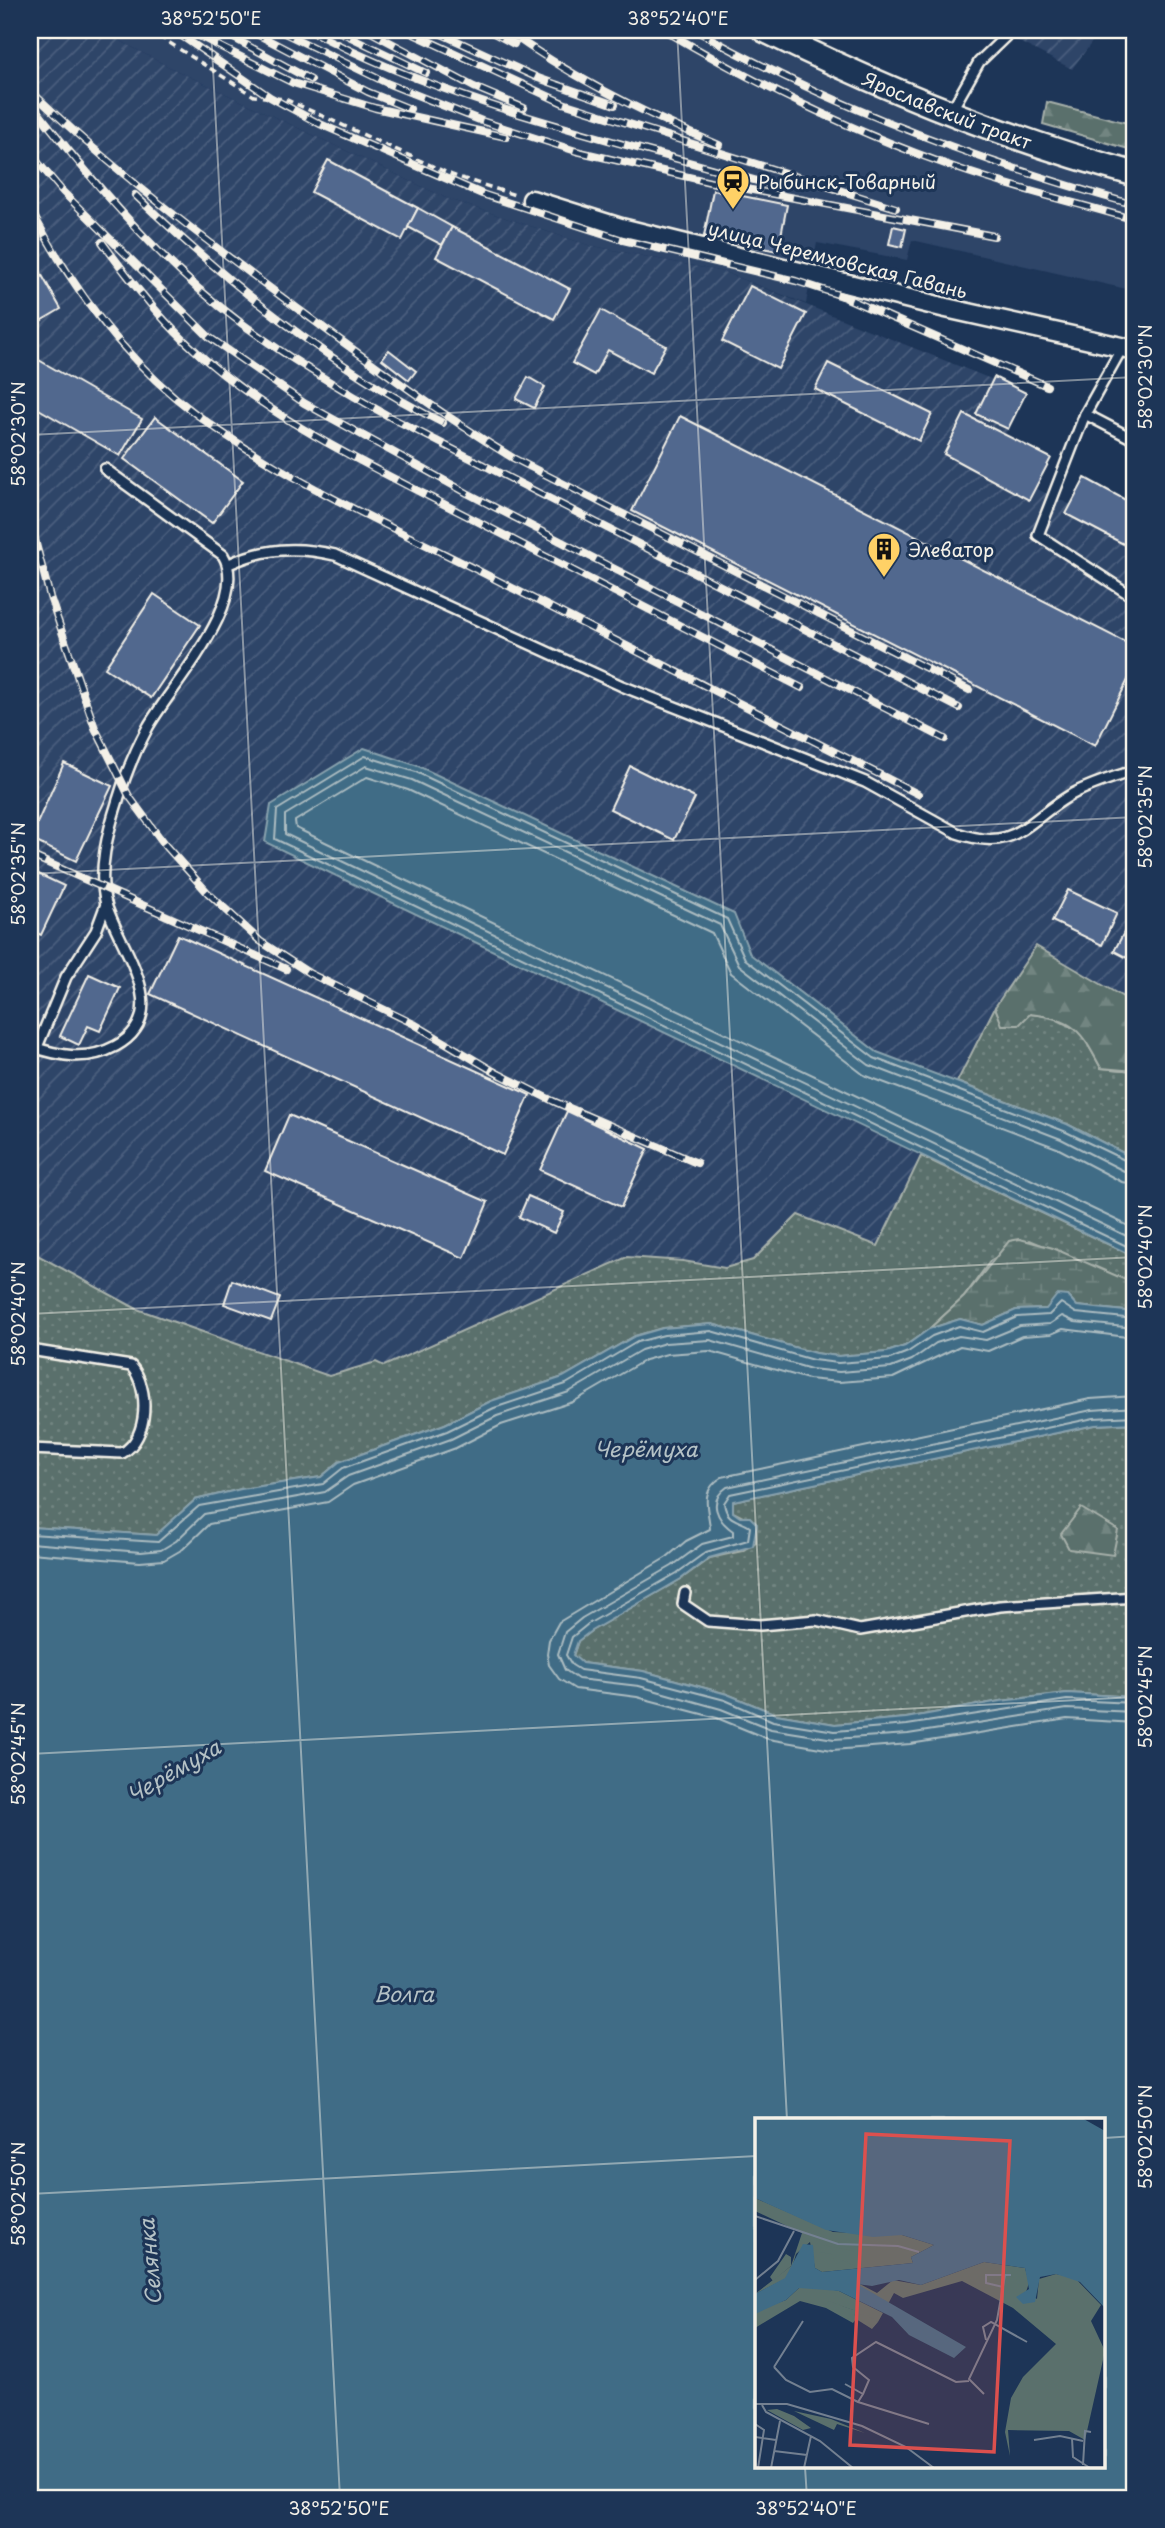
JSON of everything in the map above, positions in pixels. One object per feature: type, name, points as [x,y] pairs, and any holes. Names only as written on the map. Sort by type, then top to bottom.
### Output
[{"type":"street","name":"Ярославский тракт","points":[[764,30],[949,114],[1009,137],[1135,174]]},
{"type":"street","name":"улица Черемховская Гавань","points":[[532,200],[621,228],[933,305],[1129,348]]},
{"type":"lane","points":[[949,114],[979,62],[1006,36]]},
{"type":"lane","points":[[1129,348],[1085,414],[1038,535],[1135,598]]},
{"type":"lane","points":[[1085,414],[1135,440]]},
{"type":"lane","points":[[30,1064],[33,1047],[66,977],[96,931],[106,904],[105,849],[122,784],[147,728],[220,617],[229,587],[229,564],[211,545],[104,469]]},
{"type":"lane","points":[[229,564],[246,556],[283,549],[301,548],[335,555],[622,686],[865,782],[948,829],[984,841],[1009,838],[1022,832],[1071,795],[1135,770]]},
{"type":"lane","points":[[33,1047],[65,1056],[94,1055],[127,1039],[137,1027],[142,998],[139,978],[106,904]]},
{"type":"lane","points":[[30,1350],[131,1366],[140,1383],[143,1411],[139,1436],[129,1450],[121,1453],[30,1449]]},
{"type":"lane","points":[[685,1593],[682,1604],[708,1621],[760,1625],[816,1620],[860,1630],[1000,1606],[1135,1597]]},
{"type":"path","points":[[149,30],[254,96],[285,99],[452,175],[532,200]]},
{"type":"shaded area","points":[[30,30],[100,30],[167,66],[448,199],[588,245],[724,272],[1026,393],[1005,435],[1051,458],[1035,488],[1071,505],[1067,514],[1135,550],[1135,1004],[1036,946],[988,1020],[957,1082],[877,1052],[750,954],[734,914],[418,766],[364,748],[271,805],[265,842],[921,1156],[878,1246],[798,1215],[753,1260],[725,1268],[683,1261],[627,1257],[384,1366],[376,1362],[329,1376],[137,1309],[30,1251]]},
{"type":"shaded area","points":[[100,30],[739,30],[1002,147],[1135,183],[1135,291],[912,240],[907,260],[817,243],[806,304],[724,272],[588,245],[448,199],[167,66]]},
{"type":"shaded area","points":[[996,30],[1101,30],[1072,69]]},
{"type":"green space","points":[[1047,102],[1135,125],[1135,151],[1043,124]]},
{"type":"green space","points":[[1036,946],[1135,1004],[1135,1071],[1101,1068],[1082,1036],[1057,1019],[1030,1014],[1019,1025],[1002,1025],[995,1007]]},
{"type":"green space","points":[[995,1007],[1003,1025],[1029,1014],[1050,1016],[1081,1032],[1101,1068],[1135,1071],[1135,1159],[1067,1124],[957,1082]]},
{"type":"green space","points":[[921,1156],[1135,1257],[1135,1284],[1030,1240],[991,1260],[964,1297],[929,1329],[905,1346],[887,1352],[838,1356],[815,1353],[712,1324],[662,1328],[635,1336],[563,1377],[491,1401],[445,1424],[339,1462],[321,1477],[241,1489],[195,1500],[156,1535],[30,1527],[30,1251],[137,1309],[329,1376],[376,1362],[384,1366],[627,1257],[683,1261],[725,1268],[753,1260],[798,1215],[878,1246]]},
{"type":"green space","points":[[1020,1239],[1053,1248],[1135,1284],[1135,1312],[1077,1306],[1068,1296],[1046,1309],[1016,1310],[983,1325],[960,1319],[929,1329],[964,1297],[1009,1241]]},
{"type":"green space","points":[[1135,1423],[1135,1697],[1067,1693],[1000,1701],[906,1718],[835,1724],[776,1714],[727,1694],[643,1671],[582,1663],[573,1656],[578,1641],[591,1631],[681,1579],[710,1558],[742,1551],[756,1542],[757,1524],[733,1512],[733,1501],[1095,1425]]},
{"type":"green space","points":[[1081,1508],[1118,1530],[1113,1555],[1069,1549],[1061,1534]]},
{"type":"water","points":[[364,748],[418,766],[734,914],[750,954],[877,1052],[1067,1124],[1135,1159],[1135,1257],[265,842],[271,805]]},
{"type":"water","name":"Волга","points":[[1057,1295],[1068,1296],[1077,1306],[1135,1312],[1135,1423],[1095,1425],[733,1501],[733,1512],[740,1517],[750,1517],[757,1524],[753,1546],[709,1558],[681,1579],[591,1631],[578,1641],[573,1655],[582,1663],[643,1671],[727,1694],[776,1714],[835,1724],[906,1718],[1000,1701],[1067,1693],[1135,1697],[1135,2498],[30,2498],[30,1527],[156,1535],[195,1500],[241,1489],[321,1477],[339,1462],[445,1424],[491,1401],[563,1377],[635,1336],[663,1328],[712,1324],[815,1353],[838,1356],[887,1352],[905,1346],[929,1329],[960,1319],[983,1325],[1016,1310],[1046,1309]]},
{"type":"building","points":[[915,30],[949,30],[949,32],[943,31],[938,38],[929,40]]},
{"type":"building","points":[[328,160],[418,208],[402,240],[311,192]]},
{"type":"building","points":[[713,190],[787,205],[778,251],[704,236]]},
{"type":"building","points":[[418,208],[452,227],[442,245],[408,227]]},
{"type":"building","points":[[893,226],[906,229],[902,247],[889,244]]},
{"type":"building","points":[[452,227],[570,289],[554,319],[436,257]]},
{"type":"building","points":[[30,254],[61,309],[30,327]]},
{"type":"building","points":[[750,286],[806,314],[778,369],[722,341]]},
{"type":"building","points":[[601,310],[666,346],[651,373],[608,350],[594,375],[572,363]]},
{"type":"building","points":[[389,350],[416,371],[409,380],[382,359]]},
{"type":"building","points":[[37,359],[142,419],[120,456],[30,404],[30,372]]},
{"type":"building","points":[[828,363],[932,414],[919,441],[815,389]]},
{"type":"building","points":[[528,377],[545,387],[534,408],[516,399]]},
{"type":"building","points":[[994,377],[1026,393],[1008,429],[976,414]]},
{"type":"building","points":[[964,414],[1051,458],[1029,500],[944,454]]},
{"type":"building","name":"Элеватор","points":[[680,416],[1135,647],[1135,666],[1095,746],[632,511]]},
{"type":"building","points":[[155,417],[243,481],[212,523],[124,459]]},
{"type":"building","points":[[1085,478],[1135,505],[1135,550],[1066,514]]},
{"type":"building","points":[[154,594],[200,625],[151,698],[105,668]]},
{"type":"building","points":[[64,763],[112,786],[76,861],[30,839]]},
{"type":"building","points":[[630,766],[695,798],[674,840],[610,809]]},
{"type":"building","points":[[30,870],[64,886],[41,935],[30,930]]},
{"type":"building","points":[[1068,890],[1117,913],[1102,945],[1052,921]]},
{"type":"building","points":[[1127,927],[1135,932],[1135,962],[1114,951]]},
{"type":"building","points":[[178,935],[530,1095],[503,1155],[150,994]]},
{"type":"building","points":[[89,974],[120,988],[100,1031],[88,1026],[79,1045],[60,1036]]},
{"type":"building","points":[[567,1111],[648,1149],[621,1207],[540,1170]]},
{"type":"building","points":[[289,1115],[488,1202],[464,1258],[265,1171]]},
{"type":"building","points":[[528,1196],[564,1212],[554,1233],[519,1217]]},
{"type":"building","points":[[232,1280],[280,1298],[271,1321],[224,1304]]},
{"type":"railway","points":[[173,30],[270,97],[320,124],[482,194],[623,240],[796,281],[842,296],[1047,386]]},
{"type":"railway","points":[[219,30],[311,80]]},
{"type":"railway","points":[[249,30],[368,92],[410,109]]},
{"type":"railway","points":[[278,30],[389,84],[482,121],[576,151],[710,182],[994,236]]},
{"type":"railway","points":[[309,30],[363,56],[475,100],[764,183]]},
{"type":"railway","points":[[336,30],[426,73]]},
{"type":"railway","points":[[367,30],[474,87],[524,108]]},
{"type":"railway","points":[[405,30],[563,103],[896,208]]},
{"type":"railway","points":[[433,30],[538,78],[615,105]]},
{"type":"railway","points":[[488,30],[514,44]]},
{"type":"railway","points":[[506,30],[609,94],[719,145]]},
{"type":"railway","points":[[664,30],[798,102],[902,148],[986,178],[1135,220]]},
{"type":"railway","points":[[695,30],[801,84],[910,131],[1022,171],[1135,205]]},
{"type":"railway","points":[[189,31],[293,83],[375,108],[506,137]]},
{"type":"railway","points":[[30,90],[93,148],[192,229],[429,404],[513,458],[969,690]]},
{"type":"railway","points":[[30,102],[101,189],[179,271],[228,313],[280,350],[390,417],[959,708]]},
{"type":"railway","points":[[30,153],[63,192],[209,337],[304,403],[467,493],[945,739]]},
{"type":"railway","points":[[135,195],[243,291],[320,349],[359,375],[443,423]]},
{"type":"railway","points":[[30,208],[81,293],[123,346],[170,393],[229,437],[335,499],[918,794]]},
{"type":"railway","points":[[102,242],[153,307],[187,343],[218,370],[285,418],[394,479],[802,688]]},
{"type":"railway","points":[[30,521],[50,597],[95,728],[129,796],[165,845],[208,893],[260,941],[309,973],[414,1024],[500,1075]]},
{"type":"railway","points":[[30,855],[286,969]]},
{"type":"railway","points":[[493,1071],[553,1101],[697,1163]]},
{"type":"place","name":"Рыбинск-Товарный","points":[[733,211]]},
{"type":"place","name":"Элеватор","points":[[884,579]]},
{"type":"water label","name":"Черёмуха","points":[[646,1448]]},
{"type":"water label","name":"Черёмуха","points":[[173,1770]]},
{"type":"water label","name":"Селянка","points":[[149,2262]]}]
